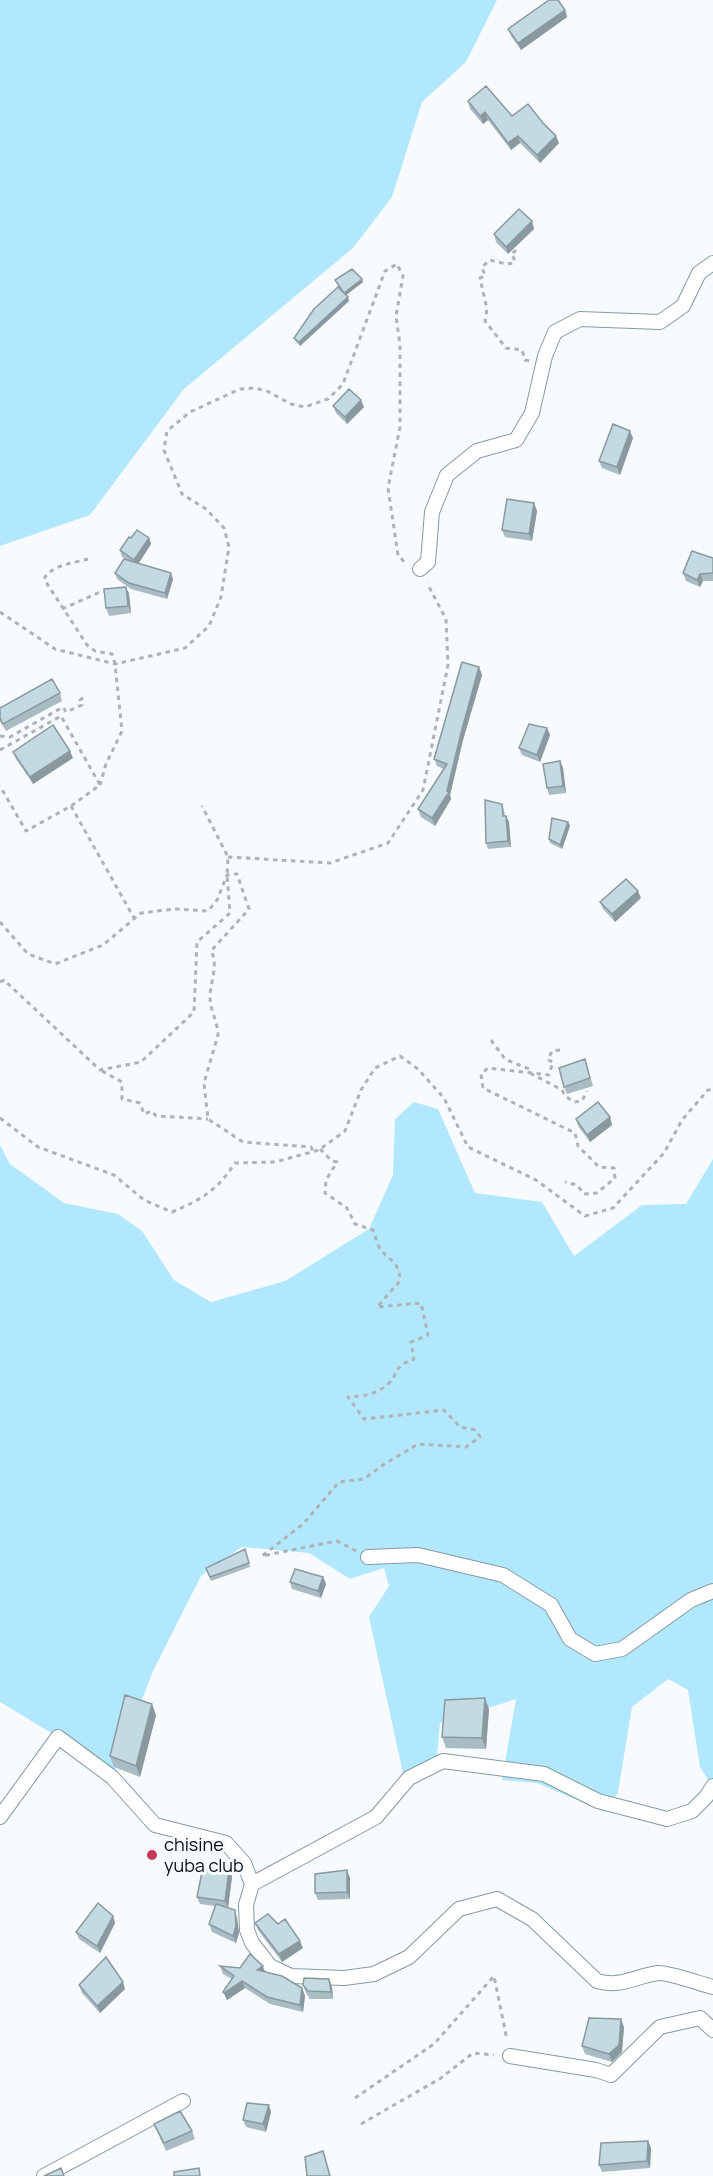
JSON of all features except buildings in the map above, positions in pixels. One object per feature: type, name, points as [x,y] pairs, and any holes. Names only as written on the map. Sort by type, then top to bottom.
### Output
[{"type":"street","points":[[420,569],[428,562],[432,512],[447,475],[477,451],[516,440],[532,413],[543,364],[555,332],[580,319],[660,322],[683,306],[699,273],[713,263]]},
{"type":"street","points":[[368,1557],[418,1555],[503,1575],[551,1605],[570,1639],[595,1654],[622,1649],[691,1600],[713,1591]]},
{"type":"street","points":[[0,1817],[58,1737],[112,1777],[155,1825],[226,1843],[244,1863],[252,1884],[246,1905],[247,1930],[252,1943],[270,1966],[291,1976],[344,1978],[374,1974],[409,1957],[459,1909],[497,1899],[532,1919],[597,1981],[610,1984],[628,1982],[660,1973],[713,1987]]},
{"type":"street","points":[[252,1884],[376,1817],[409,1778],[443,1761],[544,1774],[598,1801],[667,1819],[692,1811],[713,1786]]},
{"type":"street","points":[[510,2056],[596,2070],[611,2075],[660,2027],[700,2018],[713,2030]]},
{"type":"street","points":[[44,2176],[183,2100]]},
{"type":"path","points":[[516,250],[511,255],[514,263],[506,264],[490,260],[482,267],[485,276],[480,278],[487,309],[485,321],[506,348],[522,350],[525,360],[543,364]]},
{"type":"path","points":[[0,612],[55,649],[115,664],[185,648],[209,626],[221,597],[229,547],[224,528],[206,509],[182,494],[164,450],[167,431],[190,412],[240,389],[254,388],[267,391],[291,404],[305,406],[328,399],[343,384],[385,271],[397,264],[403,276],[396,316],[400,345],[400,427],[388,488],[398,555],[409,567],[420,569],[446,619],[448,665],[423,790],[388,843],[330,862],[228,857]]},
{"type":"path","points":[[0,786],[26,831],[71,806],[100,785],[106,764],[122,731],[112,654],[95,651],[87,645],[44,579],[47,573],[88,559]]},
{"type":"path","points":[[62,609],[98,593],[117,589]]},
{"type":"path","points":[[0,736],[10,737],[63,707],[66,712],[82,705],[80,700],[86,696]]},
{"type":"path","points":[[0,750],[61,716],[100,785]]},
{"type":"path","points":[[71,806],[134,918]]},
{"type":"path","points":[[100,1070],[141,1062],[194,1012],[196,942],[230,913],[228,857],[202,806]]},
{"type":"path","points":[[208,1119],[204,1083],[218,1028],[210,999],[215,958],[211,951],[249,909],[237,874],[227,875]]},
{"type":"path","points":[[0,922],[28,954],[55,964],[103,945],[141,913],[175,909],[208,911],[218,900],[227,875]]},
{"type":"path","points":[[0,982],[3,980],[100,1070],[122,1082],[122,1099],[140,1103],[144,1114],[152,1111],[156,1116],[208,1119],[243,1142],[311,1147],[314,1152]]},
{"type":"path","points":[[491,1040],[505,1059],[529,1069],[530,1073],[562,1090],[565,1096],[574,1102],[582,1101],[587,1091]]},
{"type":"path","points":[[560,1050],[552,1051],[548,1060],[552,1062],[549,1075],[488,1068],[481,1074],[483,1088],[575,1133],[578,1146],[600,1167],[614,1168],[615,1178],[597,1193],[584,1194],[577,1185],[564,1182]]},
{"type":"path","points":[[0,1118],[38,1147],[114,1175],[144,1200],[172,1212],[195,1203],[222,1182],[235,1163],[275,1162],[320,1149],[345,1131],[361,1089],[375,1068],[400,1056],[418,1069],[444,1098],[468,1147],[536,1180],[585,1216],[613,1208],[664,1153],[682,1120],[708,1090],[713,1090]]},
{"type":"path","points":[[320,1149],[332,1161],[337,1162],[326,1180],[325,1193],[348,1208],[355,1224],[373,1230],[378,1247],[389,1256],[400,1271],[400,1281],[377,1307],[421,1303],[428,1335],[411,1342],[414,1359],[399,1365],[389,1383],[370,1395],[348,1397],[364,1419],[444,1410],[460,1427],[476,1430],[480,1437],[466,1447],[418,1444],[364,1479],[339,1482],[303,1524],[262,1556],[337,1541],[368,1557]]},
{"type":"path","points":[[355,2098],[434,2044],[494,1976],[510,2056],[473,2053],[441,2078],[361,2124]]},
{"type":"shaded area","points":[[0,0],[497,0],[466,62],[422,102],[392,197],[353,248],[184,389],[90,515],[0,546]]},
{"type":"shaded area","points":[[414,1102],[438,1109],[475,1193],[542,1202],[574,1256],[642,1205],[686,1204],[713,1159],[713,1788],[700,1767],[688,1690],[668,1679],[632,1707],[618,1792],[605,1812],[537,1783],[502,1780],[516,1699],[440,1723],[436,1767],[422,1779],[403,1773],[369,1617],[389,1586],[384,1568],[350,1579],[309,1553],[242,1547],[201,1576],[153,1671],[112,1777],[58,1737],[0,1702],[0,1145],[10,1164],[64,1203],[118,1214],[142,1231],[174,1280],[211,1302],[285,1281],[369,1229],[393,1175],[395,1119]]},
{"type":"place","name":"chisine yuba club","points":[[152,1855]]}]
